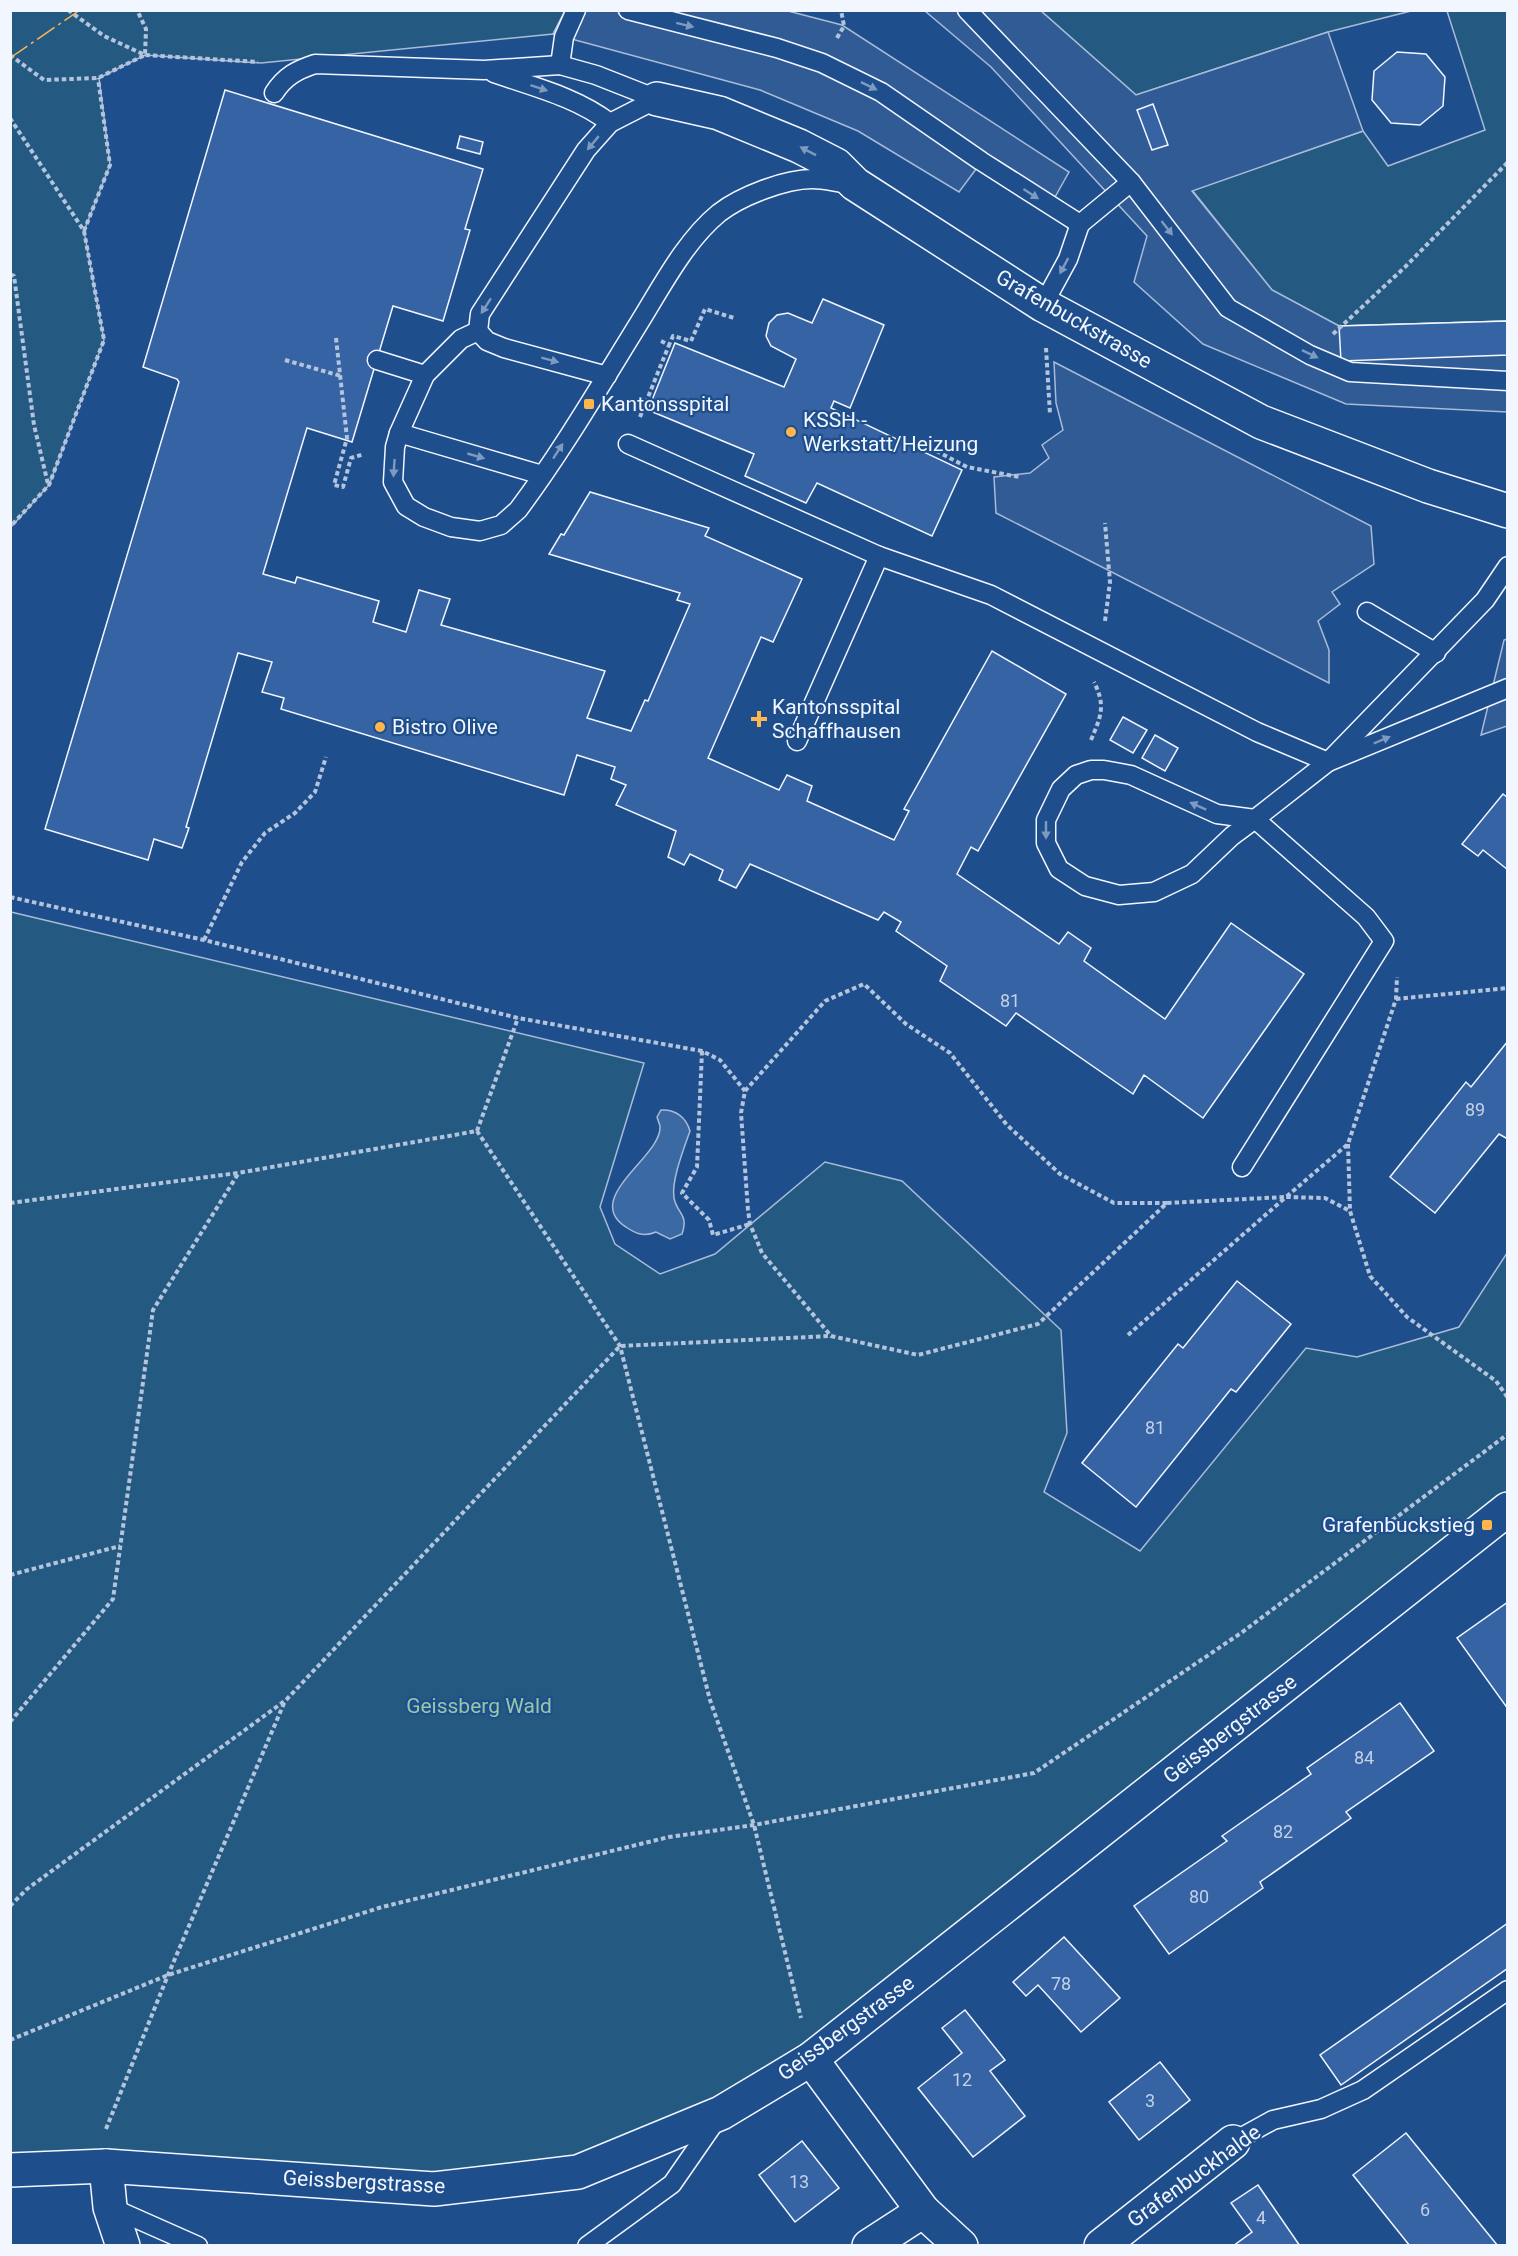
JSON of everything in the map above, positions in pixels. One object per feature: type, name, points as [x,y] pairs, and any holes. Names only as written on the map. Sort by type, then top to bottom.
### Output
[{"type":"street","name":"Grafenbuckstrasse","points":[[657,99],[720,113],[799,146],[836,165],[855,184],[1043,305],[1261,422],[1428,486],[1508,511]]},
{"type":"street","name":"Geissbergstrasse","points":[[10,2170],[106,2166],[434,2189],[578,2172],[722,2113],[811,2059],[1508,1509]]},
{"type":"street","points":[[811,2059],[923,2211],[961,2246]]},
{"type":"street","name":"Grafenbuckhalde","points":[[1101,2246],[1233,2142]]},
{"type":"street","points":[[106,2166],[110,2207],[123,2246]]},
{"type":"street","points":[[869,2246],[923,2211]]},
{"type":"lane","points":[[560,65],[564,37],[576,10]]},
{"type":"lane","points":[[628,10],[777,48],[822,63],[881,92],[981,161],[1080,224]]},
{"type":"lane","points":[[967,10],[1131,182],[1228,308],[1310,355],[1350,372],[1508,381]]},
{"type":"lane","points":[[274,93],[280,83],[295,71],[315,64],[483,70],[560,65],[596,75],[657,99]]},
{"type":"lane","points":[[483,70],[563,96],[596,112],[610,123]]},
{"type":"lane","points":[[607,376],[504,348],[487,341],[478,331],[480,315],[586,150],[610,123],[657,99]]},
{"type":"lane","points":[[478,331],[461,339],[425,375],[397,440],[393,482],[406,506],[424,517],[451,527],[480,531],[501,525],[518,510],[696,236],[719,213],[750,195],[782,185],[811,179],[855,184]]},
{"type":"lane","points":[[1043,305],[1068,259],[1080,224],[1131,182]]},
{"type":"lane","points":[[377,360],[425,375]]},
{"type":"lane","points":[[397,440],[542,475]]},
{"type":"lane","points":[[628,444],[879,556],[991,595],[1257,732],[1328,762],[1508,688]]},
{"type":"lane","points":[[797,741],[879,556]]},
{"type":"lane","points":[[1242,1167],[1384,941],[1366,917],[1254,819],[1217,814],[1131,775],[1091,770],[1076,775],[1061,789],[1046,820],[1046,843],[1059,869],[1085,886],[1119,895],[1154,892],[1192,874],[1232,836],[1254,819],[1328,762],[1485,600],[1508,566]]},
{"type":"lane","points":[[1367,612],[1436,653]]},
{"type":"lane","name":"Grafenbuckhalde","points":[[1233,2142],[1272,2120],[1321,2109],[1363,2090],[1508,1990]]},
{"type":"lane","points":[[587,2246],[672,2184],[722,2113]]},
{"type":"lane","points":[[110,2207],[198,2246]]},
{"type":"path","points":[[68,10],[104,36],[145,55],[315,64]]},
{"type":"path","points":[[137,10],[146,29],[145,55]]},
{"type":"path","points":[[10,55],[44,80],[98,78],[145,55]]},
{"type":"path","points":[[84,231],[110,165],[98,78]]},
{"type":"path","points":[[10,118],[84,231],[104,340],[49,484],[10,526]]},
{"type":"path","points":[[1310,355],[1405,267],[1508,162]]},
{"type":"path","points":[[10,274],[14,276],[34,425],[49,484]]},
{"type":"path","points":[[1043,305],[1050,414]]},
{"type":"path","points":[[628,444],[673,336],[691,341],[705,309],[734,318]]},
{"type":"path","points":[[636,328],[669,345]]},
{"type":"path","points":[[336,338],[347,438],[334,485],[343,487],[351,458],[397,440]]},
{"type":"path","points":[[285,360],[341,376]]},
{"type":"path","points":[[923,444],[967,467],[1019,477]]},
{"type":"path","points":[[204,940],[242,862],[265,833],[296,813],[315,792],[326,757]]},
{"type":"path","points":[[10,897],[204,940],[518,1018],[702,1051],[720,1060],[745,1091]]},
{"type":"path","points":[[1384,941],[1397,968],[1396,999],[1348,1144],[1350,1211],[1370,1276],[1407,1317],[1496,1382],[1508,1398]]},
{"type":"path","points":[[831,1336],[762,1253],[750,1224],[741,1113],[745,1091],[825,1001],[864,984],[906,1024],[950,1053],[1007,1125],[1060,1174],[1114,1203],[1167,1203],[1286,1197],[1326,1198],[1350,1211]]},
{"type":"path","points":[[1396,999],[1508,988]]},
{"type":"path","points":[[477,1131],[518,1018]]},
{"type":"path","points":[[702,1051],[697,1167],[682,1193],[709,1220],[713,1234],[750,1224]]},
{"type":"path","points":[[10,1203],[238,1173],[477,1131]]},
{"type":"path","points":[[477,1131],[620,1346],[710,1700],[754,1826],[811,2059]]},
{"type":"path","points":[[1128,1335],[1348,1144]]},
{"type":"path","points":[[10,1722],[113,1599],[153,1310],[238,1173]]},
{"type":"path","points":[[10,1906],[27,1888],[286,1700],[620,1346],[831,1336],[918,1355],[1038,1324],[1167,1203]]},
{"type":"path","points":[[10,2040],[168,1975],[382,1907],[669,1837],[754,1826],[1034,1773],[1241,1633],[1508,1434]]},
{"type":"path","points":[[10,1575],[120,1546]]},
{"type":"path","points":[[106,2166],[99,2145],[168,1975],[286,1700]]},
{"type":"green space","points":[[11,11],[565,11],[553,34],[261,63],[145,55],[99,78],[110,165],[84,231],[104,340],[49,485],[11,527]]},
{"type":"green space","points":[[1041,11],[1411,11],[1328,32],[1136,95]]},
{"type":"green space","points":[[1447,11],[1507,11],[1507,321],[1339,326],[1272,290],[1192,190],[1363,131],[1388,166],[1485,130]]},
{"type":"green space","name":"Geissberg Wald","points":[[11,912],[644,1063],[600,1207],[615,1244],[660,1274],[715,1254],[825,1162],[902,1181],[1061,1330],[1067,1433],[1044,1492],[1140,1551],[1306,1348],[1357,1357],[1459,1327],[1507,1253],[1507,1509],[811,2059],[578,2172],[434,2189],[11,2170]]},
{"type":"shaded area","points":[[565,11],[788,11],[842,25],[1069,172],[1050,206],[982,161],[959,192],[858,131],[760,90],[553,34]]},
{"type":"shaded area","points":[[925,11],[1041,11],[1136,95],[1328,32],[1363,131],[1192,191],[1272,290],[1339,326],[1507,321],[1507,412],[1346,404],[1203,344],[1134,282],[1147,236],[991,67]]},
{"type":"shaded area","points":[[1054,362],[1371,526],[1374,564],[1332,592],[1340,604],[1318,621],[1329,650],[1329,683],[996,513],[994,477],[1030,473],[1049,458],[1042,445],[1063,430],[1056,403]]},
{"type":"shaded area","points":[[1507,639],[1507,726],[1481,735],[1504,640]]},
{"type":"shaded area","points":[[661,1110],[679,1115],[686,1122],[690,1131],[674,1183],[675,1203],[683,1218],[684,1227],[682,1234],[670,1239],[656,1232],[637,1233],[626,1227],[615,1216],[613,1203],[627,1177],[658,1138],[660,1126],[657,1117]]},
{"type":"building","points":[[1397,52],[1426,54],[1445,77],[1443,106],[1420,125],[1391,123],[1372,100],[1374,71]]},
{"type":"building","points":[[225,90],[483,169],[465,229],[470,230],[443,321],[393,306],[352,442],[307,428],[263,574],[295,583],[297,577],[379,601],[373,622],[406,632],[419,590],[450,599],[441,625],[605,671],[587,718],[631,731],[645,700],[648,701],[690,604],[677,600],[680,593],[549,554],[561,534],[564,535],[590,492],[709,528],[705,536],[802,579],[773,642],[761,637],[708,758],[779,790],[787,775],[812,786],[807,801],[894,840],[909,811],[904,809],[992,651],[1066,694],[978,851],[971,847],[957,874],[1059,944],[1068,932],[1091,948],[1084,961],[1165,1019],[1231,923],[1304,974],[1203,1118],[1144,1075],[1133,1094],[1016,1013],[1006,1026],[940,981],[947,966],[896,931],[901,922],[884,912],[878,920],[750,864],[736,888],[719,880],[723,870],[690,854],[684,865],[668,857],[676,831],[616,805],[626,785],[611,779],[615,767],[577,755],[564,795],[281,709],[284,698],[262,692],[272,662],[238,653],[186,827],[189,828],[182,848],[154,839],[148,860],[45,829],[179,382],[177,379],[143,367]]},
{"type":"building","points":[[1153,104],[1168,145],[1152,150],[1137,110]]},
{"type":"building","points":[[460,136],[483,142],[480,154],[457,148]]},
{"type":"building","name":"KSSH - Werkstatt/Heizung","points":[[823,299],[884,325],[850,408],[834,401],[831,408],[962,470],[932,536],[817,483],[806,503],[745,476],[754,454],[648,410],[675,343],[784,387],[796,359],[771,346],[766,336],[769,323],[777,315],[788,313],[812,323]]},
{"type":"building","points":[[1508,321],[1508,355],[1341,361],[1339,326]]},
{"type":"building","points":[[1123,717],[1147,730],[1133,753],[1110,740]]},
{"type":"building","points":[[1155,735],[1178,748],[1165,771],[1142,758]]},
{"type":"building","points":[[1503,794],[1508,798],[1508,870],[1483,850],[1478,856],[1462,844]]},
{"type":"building","points":[[1508,1041],[1508,1136],[1506,1138],[1499,1134],[1435,1213],[1390,1177],[1466,1082],[1471,1087]]},
{"type":"building","points":[[1237,1281],[1291,1324],[1236,1392],[1231,1389],[1136,1507],[1082,1463],[1178,1344],[1183,1348]]},
{"type":"building","points":[[1508,1602],[1508,1709],[1457,1638]]},
{"type":"building","points":[[1400,1703],[1434,1751],[1346,1812],[1351,1818],[1260,1882],[1263,1888],[1169,1954],[1134,1906],[1227,1841],[1222,1836],[1311,1774],[1307,1768]]},
{"type":"building","points":[[1508,1923],[1508,1968],[1341,2085],[1320,2055]]},
{"type":"building","points":[[1064,1937],[1120,1998],[1081,2032],[1038,1985],[1026,1996],[1013,1982]]},
{"type":"building","points":[[965,2010],[1005,2060],[990,2071],[1025,2116],[973,2157],[918,2088],[962,2053],[942,2028]]},
{"type":"building","points":[[1160,2062],[1190,2100],[1139,2140],[1109,2102]]},
{"type":"building","points":[[1406,2133],[1498,2246],[1410,2246],[1353,2175]]},
{"type":"building","points":[[802,2141],[839,2188],[795,2222],[759,2175]]},
{"type":"building","points":[[1258,2185],[1300,2246],[1233,2246],[1252,2232],[1231,2203]]},
{"type":"power","points":[[10,58],[80,10]]},
{"type":"place","name":"Kantonsspital","points":[[589,404]]},
{"type":"place","name":"KSSH - Werkstatt/Heizung","points":[[791,432]]},
{"type":"place","name":"Kantonsspital Schaffhausen","points":[[759,719]]},
{"type":"place","name":"Bistro Olive","points":[[380,727]]},
{"type":"place","name":"Grafenbuckstieg","points":[[1487,1525]]}]
